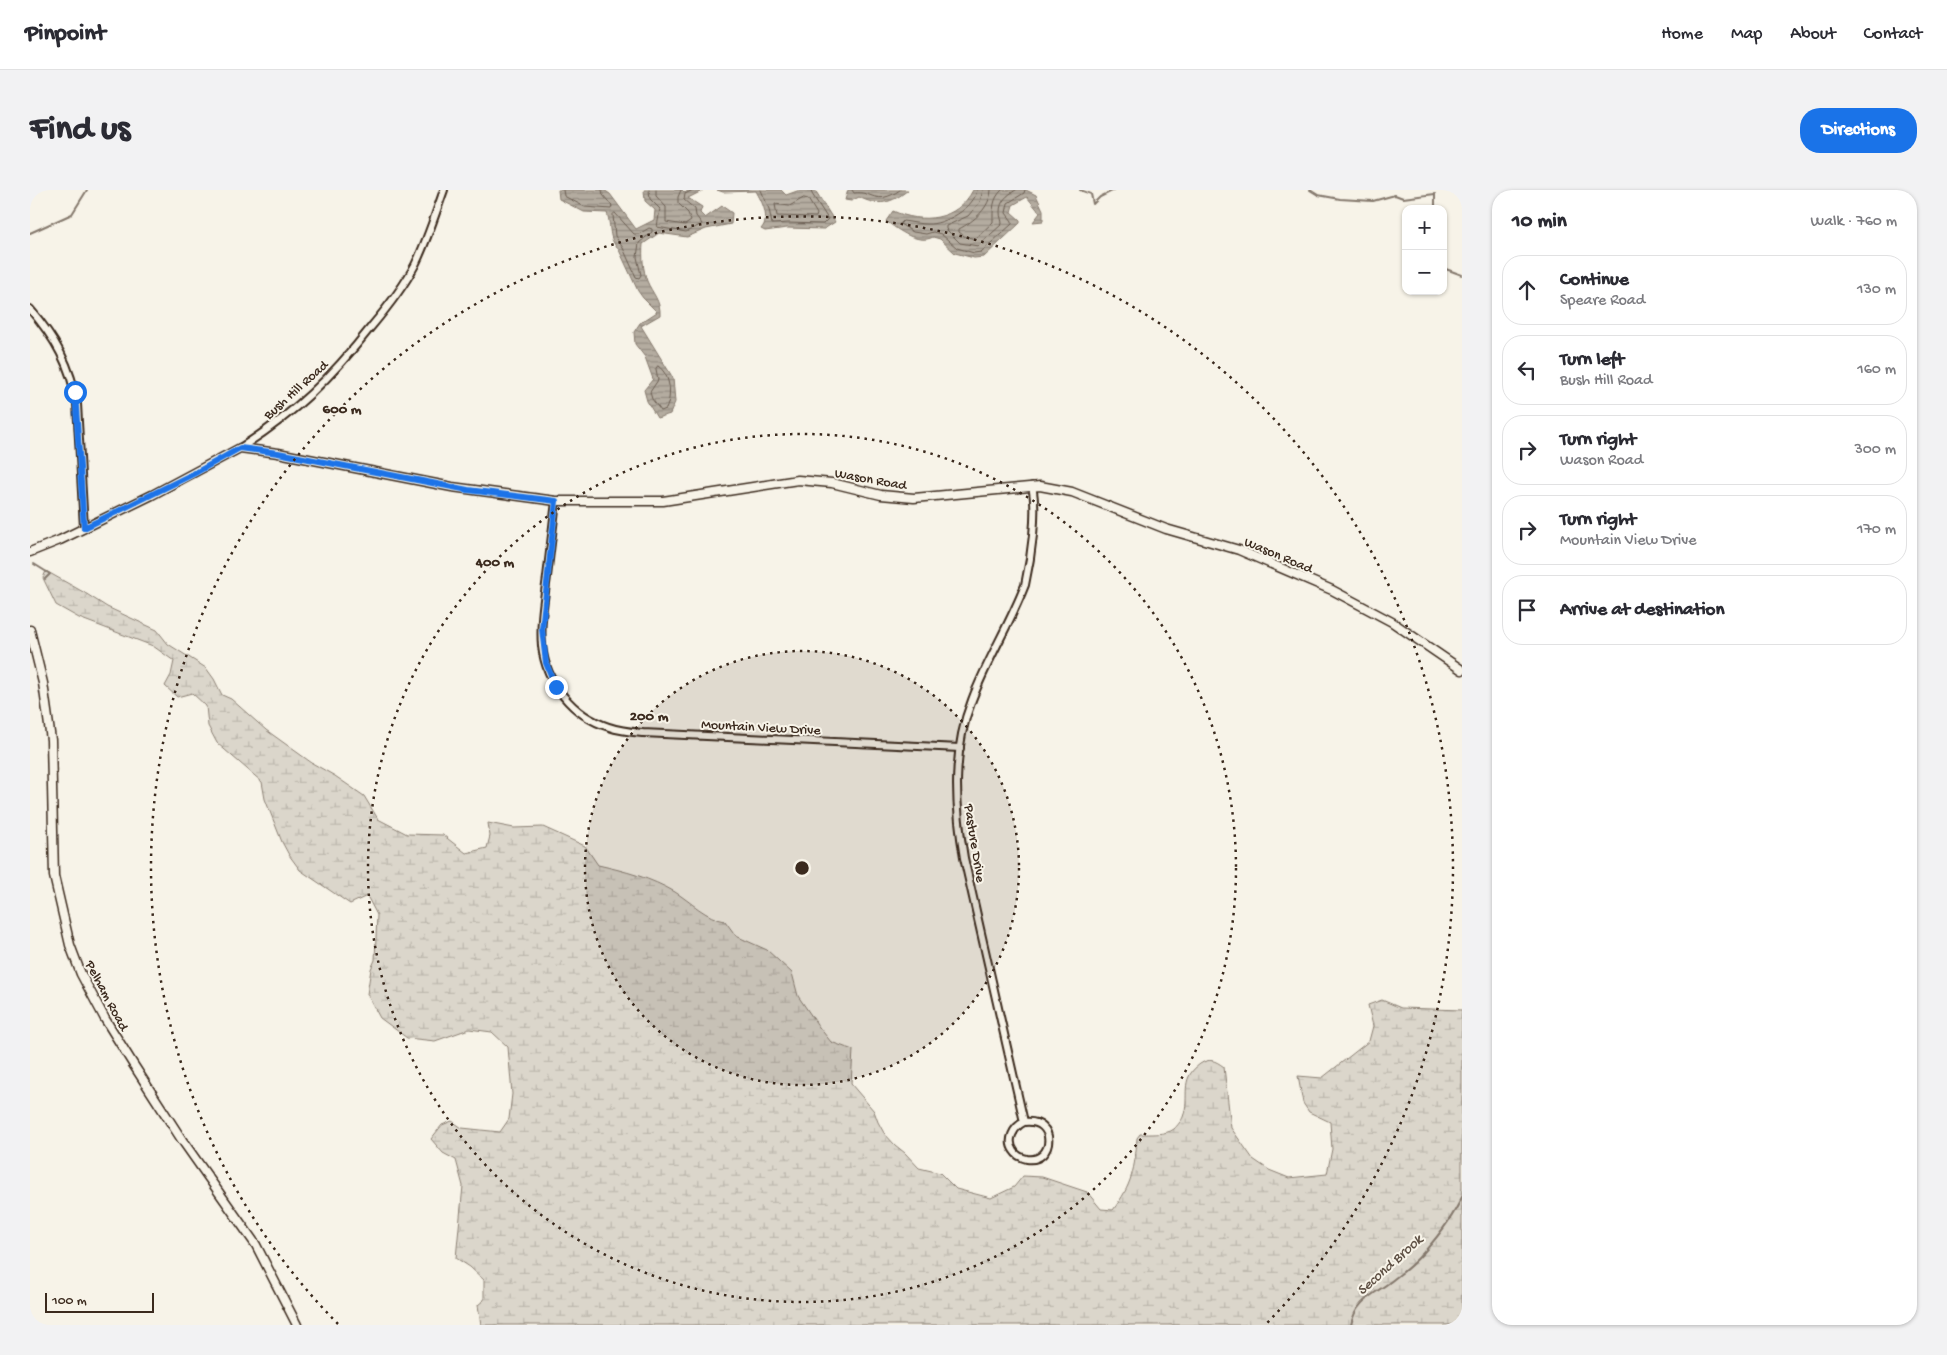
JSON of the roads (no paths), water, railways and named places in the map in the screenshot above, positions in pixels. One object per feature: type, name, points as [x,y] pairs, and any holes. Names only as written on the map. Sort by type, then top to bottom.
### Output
[{"type":"street","name":"Bush Hill Road","points":[[30,552],[84,528],[197,472],[240,448],[286,417],[332,374],[388,308],[415,265],[429,233],[444,190]]},
{"type":"street","points":[[30,309],[63,355],[74,387],[77,404],[84,528]]},
{"type":"street","name":"Wason Road","points":[[240,448],[278,453],[468,490],[556,501],[663,501],[798,480],[914,498],[1032,486],[1056,488],[1072,492],[1166,529],[1239,550],[1332,590],[1371,610],[1462,670]]},
{"type":"street","name":"Pasture Drive","points":[[1024,1122],[970,884],[958,825],[956,792],[962,733],[972,700],[1025,585],[1034,502],[1032,486]]},
{"type":"street","name":"Mountain View Drive","points":[[556,501],[543,612],[542,646],[546,663],[556,687],[567,701],[587,717],[610,728],[643,733],[960,748]]},
{"type":"street","name":"Pelham Road","points":[[30,630],[43,683],[50,740],[54,876],[70,945],[81,974],[105,1019],[138,1073],[182,1140],[256,1245],[296,1325]]},
{"type":"street","points":[[1031,1121],[1042,1126],[1049,1137],[1047,1149],[1043,1154],[1032,1159],[1020,1156],[1012,1147],[1014,1129],[1024,1122],[1031,1121]]},
{"type":"water","points":[[558,190],[604,190],[610,194],[636,229],[654,220],[655,210],[645,201],[644,190],[682,190],[685,193],[689,190],[704,190],[688,198],[702,207],[700,213],[705,218],[722,206],[732,213],[731,224],[706,229],[687,237],[659,233],[643,244],[643,258],[647,281],[658,301],[660,315],[641,326],[673,378],[675,402],[670,414],[657,418],[647,401],[644,390],[653,379],[645,357],[635,344],[634,332],[640,323],[657,312],[638,291],[611,237],[607,213],[584,212],[559,199]]},
{"type":"water","points":[[717,190],[781,190],[786,195],[800,190],[815,190],[835,222],[824,229],[787,228],[765,231],[761,229],[765,220],[764,210],[756,191],[723,192]]},
{"type":"water","points":[[848,190],[908,190],[890,201],[879,203],[859,197],[851,201],[845,200]]},
{"type":"water","points":[[973,190],[1026,190],[1036,195],[1043,210],[1043,221],[1033,222],[1040,213],[1027,197],[1013,205],[1011,212],[1020,220],[1020,223],[984,257],[974,258],[955,253],[940,239],[933,237],[927,239],[915,238],[886,221],[893,211],[915,218],[938,217],[948,214],[958,208]]},
{"type":"waterway","points":[[30,233],[72,214],[87,190]]},
{"type":"waterway","points":[[1080,190],[1091,194],[1093,204],[1100,197],[1114,190]]},
{"type":"waterway","points":[[1310,190],[1318,195],[1340,199],[1373,201],[1395,195],[1403,198],[1435,194],[1435,205]]},
{"type":"waterway","points":[[1447,269],[1462,275]]},
{"type":"waterway","points":[[34,564],[50,574],[45,579]]},
{"type":"waterway","name":"Second Brook","points":[[1351,1325],[1357,1309],[1362,1303],[1402,1273],[1425,1251],[1446,1225],[1462,1197]]}]
